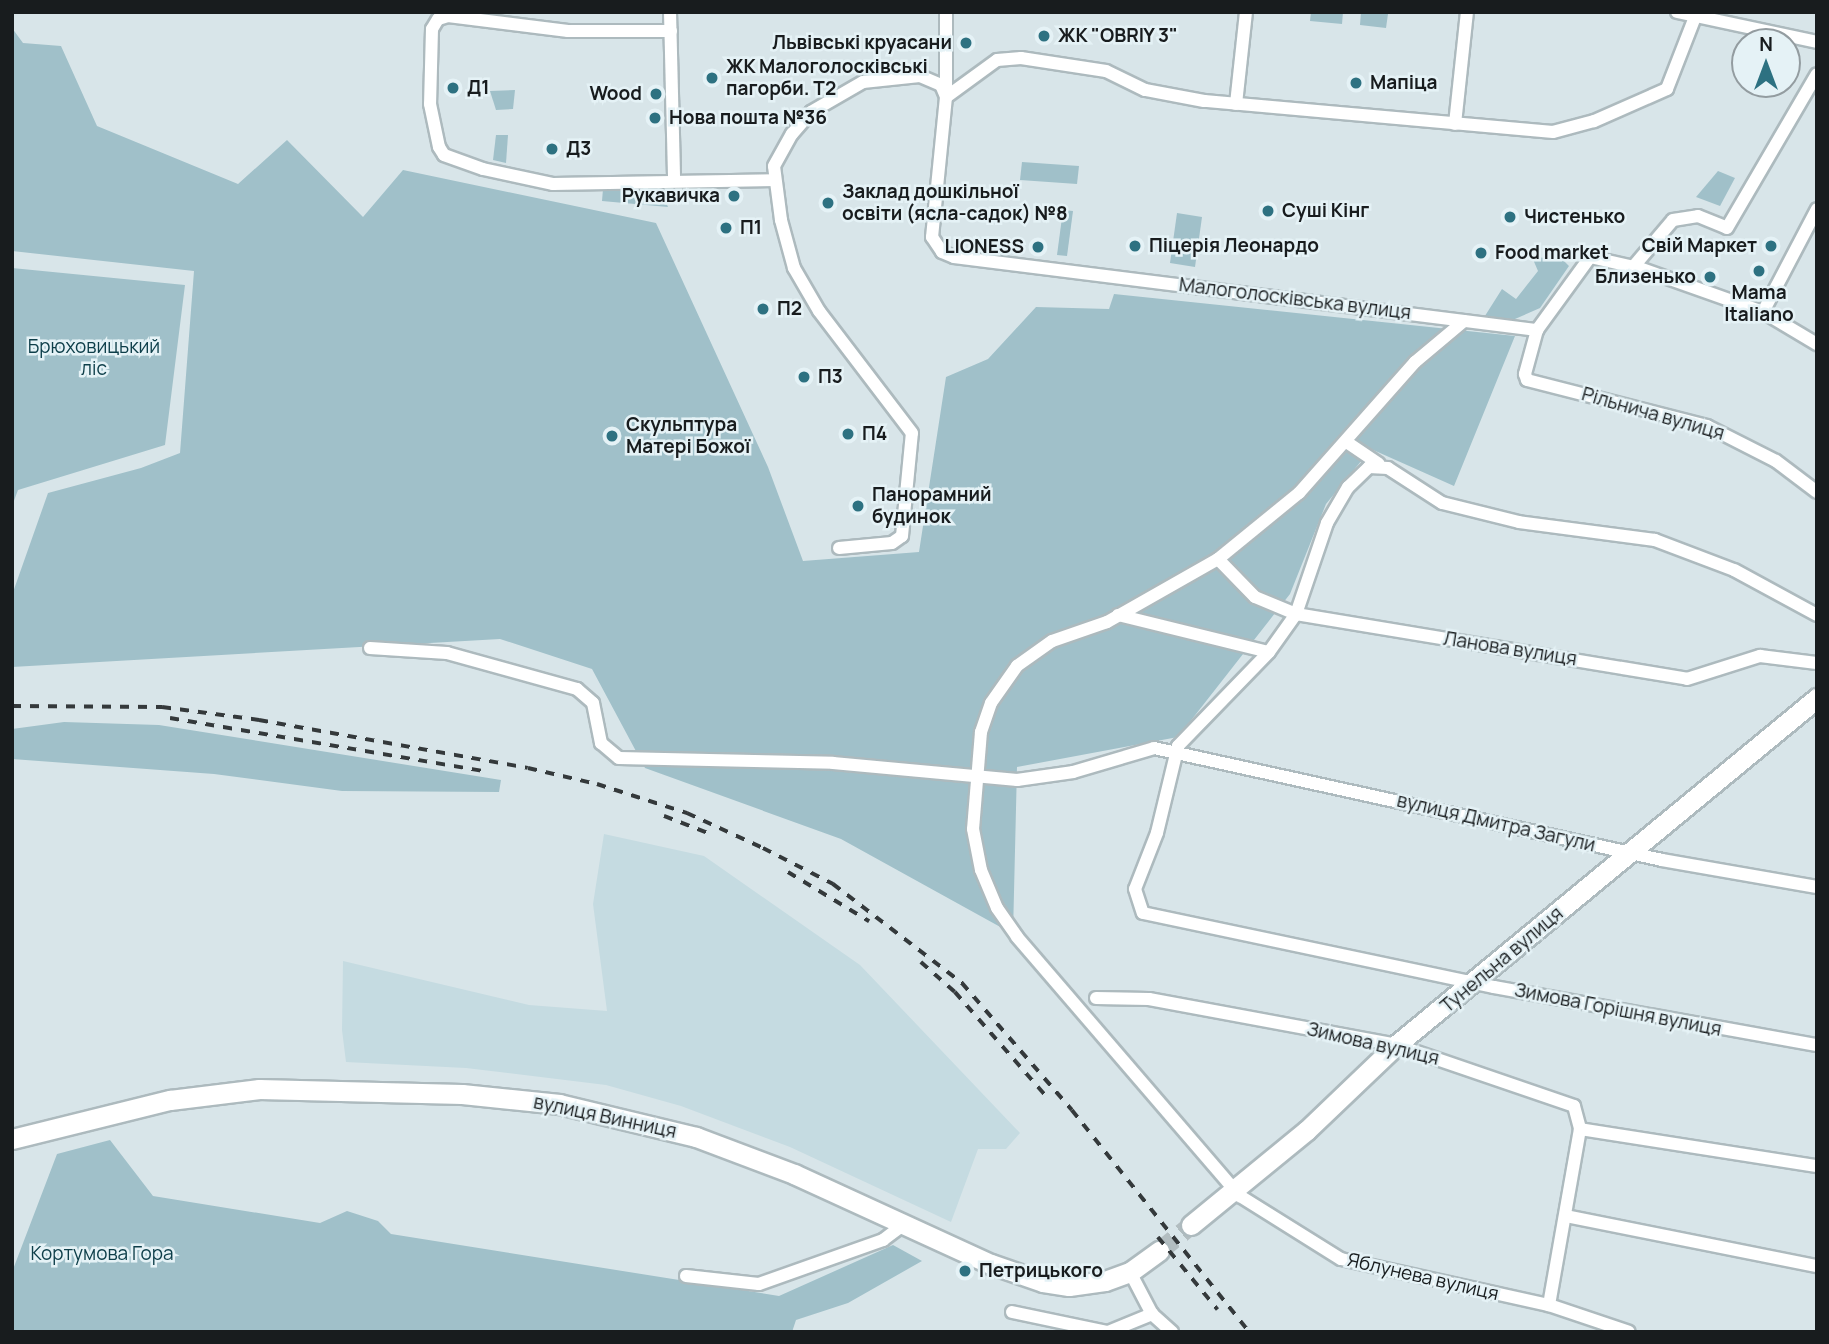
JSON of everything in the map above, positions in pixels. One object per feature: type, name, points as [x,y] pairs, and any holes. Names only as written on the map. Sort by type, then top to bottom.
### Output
[{"type":"main road","name":"Тунельна вулиця","points":[[1191,1225],[1306,1131],[1396,1045],[1476,983],[1817,698]]},
{"type":"main road","name":"вулиця Винниця","points":[[12,1139],[170,1100],[259,1090],[462,1094],[559,1104],[696,1137],[794,1174],[991,1264],[1043,1282],[1089,1285],[1130,1272]]},
{"type":"main road","points":[[1130,1272],[1159,1251]]},
{"type":"street","points":[[432,12],[430,104],[435,138],[444,155],[483,169],[553,184],[775,180]]},
{"type":"street","points":[[670,12],[674,181]]},
{"type":"street","name":"Малоголосківська вулиця","points":[[946,12],[946,97],[932,231],[942,252],[1537,330]]},
{"type":"street","points":[[1236,104],[1246,12]]},
{"type":"street","points":[[1455,124],[1467,12]]},
{"type":"street","points":[[1677,12],[1817,42]]},
{"type":"street","points":[[432,29],[438,19],[448,16],[568,31],[671,31]]},
{"type":"street","points":[[839,548],[892,543],[902,536],[912,433],[819,311],[794,268],[775,180],[780,155],[811,112],[863,82],[920,76],[941,85],[946,97],[991,63],[1012,58],[1106,71],[1145,90],[1236,104],[1553,132],[1613,114],[1667,89],[1695,17]]},
{"type":"street","points":[[1634,266],[1673,220],[1698,216],[1727,228],[1817,74]]},
{"type":"street","points":[[1763,312],[1817,209]]},
{"type":"street","points":[[1537,330],[1590,257],[1634,266],[1763,312],[1817,344]]},
{"type":"street","name":"Яблунева вулиця","points":[[1465,321],[1415,362],[1348,443],[1281,509],[1219,559],[1118,615],[1052,641],[1017,666],[985,717],[973,829],[981,870],[997,908],[1232,1189],[1341,1259],[1549,1305],[1629,1332]]},
{"type":"street","name":"Рільнича вулиця","points":[[1537,330],[1525,374],[1527,380],[1707,426],[1764,454],[1817,492]]},
{"type":"street","points":[[1348,443],[1441,503],[1519,522],[1655,540],[1734,570],[1817,615]]},
{"type":"street","points":[[369,648],[447,653],[577,689],[593,703],[601,743],[619,758],[833,763],[1032,779],[1144,749],[1176,751],[1269,652],[1296,614],[1327,523],[1348,487],[1369,467],[1379,464]]},
{"type":"street","name":"Ланова вулиця","points":[[1219,559],[1255,597],[1296,614],[1687,679],[1760,656],[1817,663]]},
{"type":"street","points":[[1118,615],[1269,652]]},
{"type":"street","name":"вулиця Дмитра Загули","points":[[1176,751],[1632,853],[1817,887]]},
{"type":"street","name":"Зимова Горішня вулиця","points":[[1176,751],[1157,833],[1136,879],[1137,904],[1143,913],[1476,983],[1817,1045]]},
{"type":"street","name":"Зимова вулиця","points":[[1096,998],[1149,999],[1396,1045],[1557,1097],[1574,1105],[1580,1129]]},
{"type":"street","points":[[1549,1305],[1580,1129],[1817,1166]]},
{"type":"street","points":[[1566,1216],[1817,1266]]},
{"type":"street","points":[[686,1276],[760,1284],[883,1240],[904,1224]]},
{"type":"street","points":[[1130,1272],[1152,1314],[1172,1332]]},
{"type":"street","points":[[1012,1312],[1108,1332],[1152,1314]]},
{"type":"shaded area","points":[[604,834],[704,856],[860,965],[1020,1133],[1006,1149],[978,1149],[951,1222],[790,1147],[681,1106],[606,1085],[466,1068],[346,1062],[342,1030],[343,961],[529,1005],[607,1011],[593,904]]},
{"type":"green space","points":[[1311,12],[1343,12],[1342,24],[1310,21]]},
{"type":"green space","points":[[1361,12],[1388,14],[1386,28],[1360,25]]},
{"type":"green space","points":[[12,28],[23,43],[61,46],[97,126],[238,184],[287,140],[363,217],[403,170],[656,223],[768,467],[803,561],[919,552],[946,377],[988,359],[1036,307],[1109,309],[1114,294],[1515,336],[1454,486],[1371,449],[1326,504],[1290,594],[1178,737],[1017,767],[1013,934],[841,839],[645,768],[592,669],[500,639],[12,667],[12,595],[48,493],[141,468],[180,453],[194,271],[12,251]]},
{"type":"green space","points":[[515,90],[513,109],[496,110],[490,91]]},
{"type":"green space","points":[[496,135],[508,135],[506,163],[493,160]]},
{"type":"green space","points":[[1022,162],[1079,166],[1077,184],[1020,180]]},
{"type":"green space","points":[[1718,171],[1735,178],[1720,206],[1696,197]]},
{"type":"green space","points":[[603,189],[660,189],[668,207],[602,201]]},
{"type":"green space","points":[[1063,210],[1073,211],[1067,256],[1057,255]]},
{"type":"green space","points":[[1177,213],[1202,217],[1195,267],[1170,263]]},
{"type":"green space","points":[[1532,257],[1562,259],[1569,266],[1540,308],[1508,322],[1483,319],[1502,289],[1516,299],[1538,271]]},
{"type":"green space","name":"Брюховицький ліс","points":[[12,268],[185,285],[165,445],[18,490],[12,506]]},
{"type":"green space","points":[[64,722],[159,725],[501,780],[499,792],[342,791],[214,774],[12,759],[12,729]]},
{"type":"green space","name":"Кортумова Гора","points":[[110,1140],[153,1196],[320,1223],[347,1211],[378,1221],[391,1234],[779,1296],[893,1245],[922,1261],[848,1303],[796,1320],[792,1332],[12,1332],[12,1272],[57,1154]]},
{"type":"tunnel","points":[[1159,1251],[1191,1225]]},
{"type":"railway","points":[[12,706],[162,707],[259,720],[528,768],[597,784],[687,813],[763,848],[833,884],[962,983],[1072,1110],[1249,1332]]},
{"type":"railway","points":[[170,718],[488,772]]},
{"type":"railway","points":[[664,816],[713,835]]},
{"type":"railway","points":[[788,872],[869,921]]},
{"type":"railway","points":[[921,962],[955,992],[1047,1097]]},
{"type":"railway","points":[[1158,1237],[1218,1310]]},
{"type":"place","name":"ЖК \"OBRIY 3\"","points":[[1044,36]]},
{"type":"place","name":"Львівські круасани","points":[[966,43]]},
{"type":"place","name":"ЖК Малоголосківські пагорби. Т2","points":[[712,78]]},
{"type":"place","name":"Мапіца","points":[[1356,83]]},
{"type":"place","name":"Д1","points":[[453,88]]},
{"type":"place","name":"Wood","points":[[656,94]]},
{"type":"place","name":"Нова пошта №36","points":[[655,118]]},
{"type":"place","name":"Д3","points":[[552,149]]},
{"type":"place","name":"Рукавичка","points":[[734,196]]},
{"type":"place","name":"Заклад дошкільної освіти (ясла-садок) №8","points":[[828,203]]},
{"type":"place","name":"Суші Кінг","points":[[1268,211]]},
{"type":"place","name":"Чистенько","points":[[1510,217]]},
{"type":"place","name":"П1","points":[[726,228]]},
{"type":"place","name":"Піцерія Леонардо","points":[[1135,246]]},
{"type":"place","name":"Свій Маркет","points":[[1771,246]]},
{"type":"place","name":"LIONESS","points":[[1038,247]]},
{"type":"place","name":"Food market","points":[[1481,253]]},
{"type":"place","name":"Mama Italiano","points":[[1759,271]]},
{"type":"place","name":"Близенько","points":[[1710,277]]},
{"type":"place","name":"П2","points":[[763,309]]},
{"type":"place","name":"П3","points":[[804,377]]},
{"type":"place","name":"П4","points":[[848,434]]},
{"type":"place","name":"Скульптура Матері Божої","points":[[612,436]]},
{"type":"place","name":"Панорамний будинок","points":[[858,506]]},
{"type":"place","name":"Петрицького","points":[[965,1271]]}]
